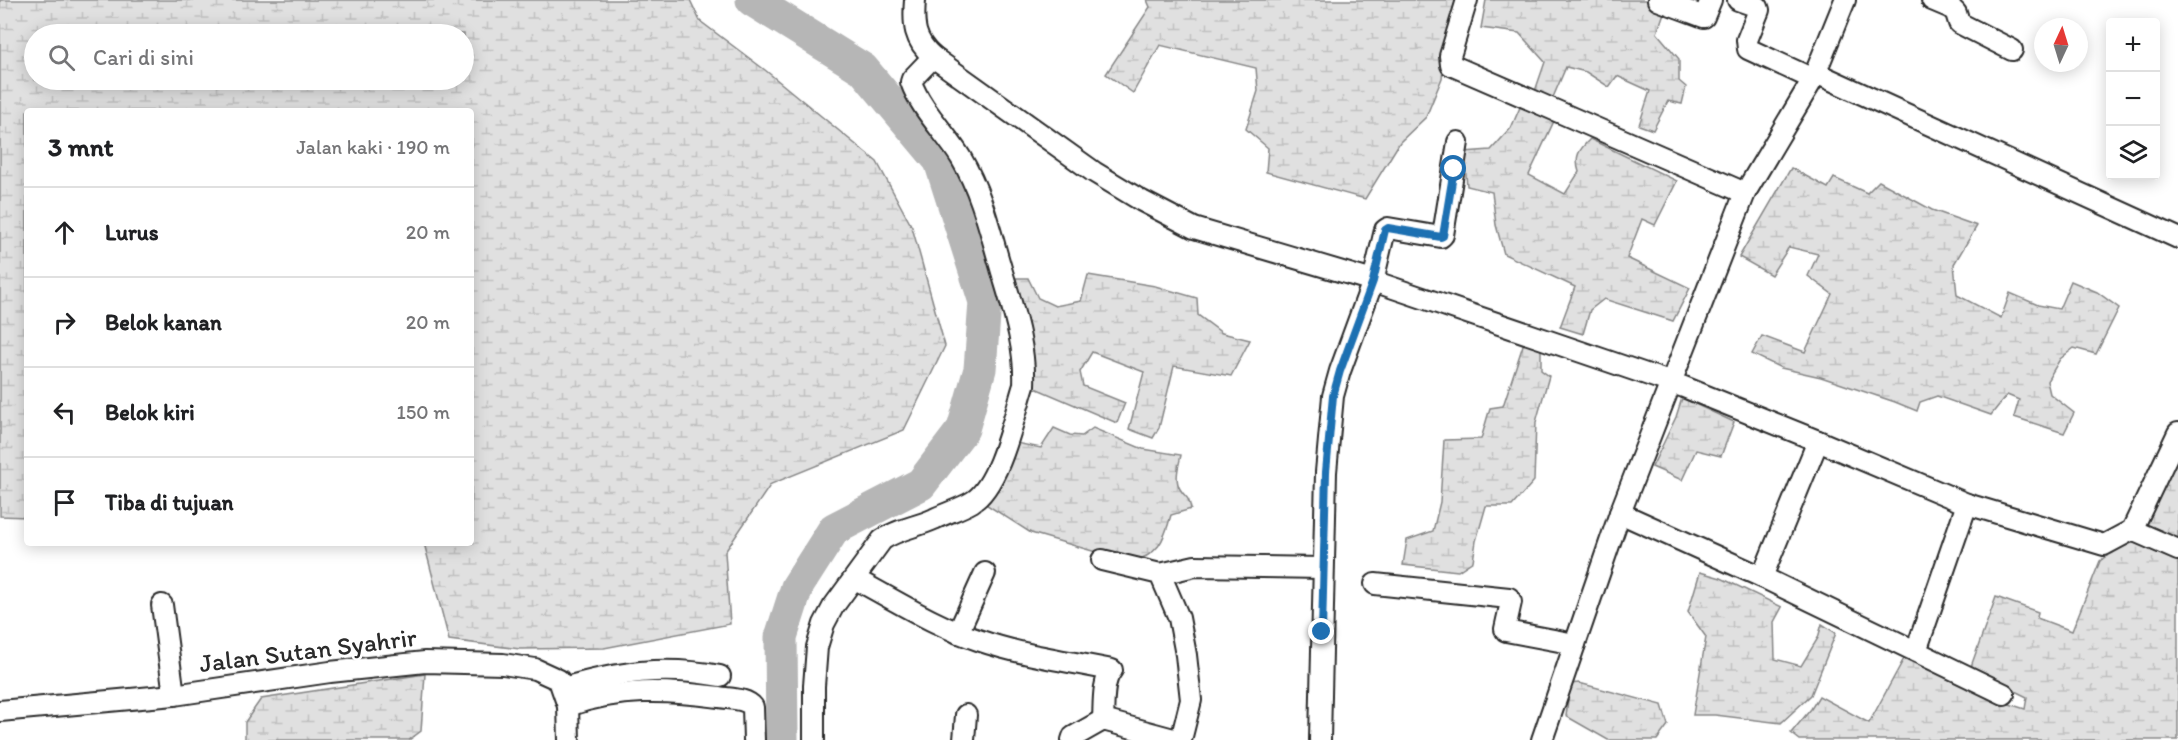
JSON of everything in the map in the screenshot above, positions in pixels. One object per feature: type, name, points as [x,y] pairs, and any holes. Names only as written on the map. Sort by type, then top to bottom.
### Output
[{"type":"street","points":[[915,0],[916,33],[919,42],[933,57],[1094,172],[1142,201],[1194,228],[1373,281],[1676,384],[1967,504],[2104,545],[2132,530],[2178,433]]},
{"type":"street","points":[[1467,0],[1450,56],[1451,65],[1745,193]]},
{"type":"street","points":[[1658,0],[1704,17],[1711,0]]},
{"type":"street","points":[[1738,0],[1758,7],[1759,10],[1747,40],[1748,49],[1820,76],[2178,238]]},
{"type":"street","points":[[1542,740],[1620,513],[1676,384],[1745,193],[1820,76],[1845,0]]},
{"type":"street","points":[[1932,0],[1951,8],[1956,13],[1959,23],[2012,50]]},
{"type":"street","points":[[814,740],[817,647],[824,624],[833,607],[882,540],[891,533],[921,525],[972,502],[981,495],[992,479],[1002,456],[1024,385],[1019,334],[985,209],[960,157],[924,106],[911,82],[912,78],[933,57]]},
{"type":"street","points":[[1320,740],[1326,472],[1333,396],[1373,281],[1387,228],[1443,236],[1458,142]]},
{"type":"street","points":[[1762,576],[1818,441]]},
{"type":"street","points":[[1916,651],[1967,504]]},
{"type":"street","points":[[1620,513],[1762,576],[2004,694]]},
{"type":"street","points":[[2132,530],[2178,550]]},
{"type":"street","points":[[1102,560],[1160,574],[1196,566],[1323,568]]},
{"type":"street","points":[[958,633],[985,573]]},
{"type":"street","points":[[1072,740],[1073,737],[1103,720],[1179,740],[1191,700],[1186,656],[1179,618],[1160,574]]},
{"type":"street","points":[[855,579],[958,633],[1025,653],[1112,669],[1106,683],[1103,720]]},
{"type":"street","points":[[1375,584],[1509,598],[1511,602],[1506,631],[1575,644]]},
{"type":"street","points":[[162,604],[174,695]]},
{"type":"street","name":"Jalan Sutan Syahrir","points":[[0,711],[174,695],[330,672],[425,662],[503,664],[535,669],[559,680],[567,702]]},
{"type":"street","points":[[567,702],[598,678],[651,670],[693,671],[720,676]]},
{"type":"street","points":[[567,702],[645,690],[682,692],[738,700],[750,703],[753,707],[754,740]]},
{"type":"street","points":[[567,702],[569,736]]},
{"type":"street","points":[[964,740],[966,715]]},
{"type":"green space","points":[[0,0],[690,0],[700,21],[765,70],[877,162],[912,227],[945,346],[904,430],[771,484],[725,552],[730,624],[604,648],[520,649],[449,640],[425,546],[474,546],[474,108],[24,108],[24,517],[0,516]]},
{"type":"green space","points":[[1147,0],[1460,0],[1445,53],[1442,78],[1426,117],[1400,142],[1365,199],[1266,172],[1268,148],[1246,129],[1258,91],[1256,68],[1160,45],[1133,93],[1106,74],[1150,7]]},
{"type":"green space","points":[[1486,0],[1656,0],[1665,10],[1657,33],[1679,59],[1679,81],[1686,87],[1682,104],[1668,101],[1653,130],[1639,125],[1650,91],[1617,76],[1609,87],[1586,72],[1566,67],[1551,102],[1534,94],[1545,62],[1519,33],[1481,28]]},
{"type":"green space","points":[[1521,105],[1554,121],[1529,175],[1565,194],[1579,172],[1577,162],[1579,154],[1590,139],[1677,181],[1655,225],[1642,219],[1627,258],[1690,288],[1673,321],[1604,299],[1590,310],[1583,334],[1560,327],[1575,287],[1504,254],[1496,225],[1492,192],[1467,186],[1464,152],[1491,150],[1511,128]]},
{"type":"green space","points":[[1791,168],[1828,188],[1834,178],[1867,193],[1879,181],[1932,210],[1977,226],[1954,264],[1957,295],[2001,318],[2010,293],[2038,305],[2059,309],[2071,281],[2097,292],[2119,308],[2096,354],[2074,348],[2060,359],[2047,381],[2050,394],[2074,413],[2064,433],[2014,417],[2019,400],[2007,395],[1991,415],[1937,396],[1920,402],[1917,411],[1821,377],[1781,368],[1752,354],[1762,336],[1805,352],[1832,294],[1808,276],[1818,254],[1789,247],[1771,275],[1739,257]]},
{"type":"green space","points":[[1088,275],[1155,286],[1197,298],[1198,315],[1222,333],[1250,340],[1231,376],[1174,366],[1159,428],[1153,438],[1129,429],[1144,372],[1092,352],[1080,372],[1083,386],[1125,403],[1117,423],[1028,385],[1026,334],[1016,278],[1028,278],[1038,298],[1055,306],[1081,301]]},
{"type":"green space","points":[[1524,342],[1541,349],[1541,370],[1549,376],[1536,422],[1534,481],[1512,506],[1486,506],[1473,561],[1458,571],[1403,565],[1407,540],[1433,531],[1440,502],[1444,440],[1481,439],[1490,408],[1503,406]]},
{"type":"green space","points":[[1682,398],[1734,422],[1721,456],[1696,450],[1682,480],[1652,467],[1676,417]]},
{"type":"green space","points":[[1054,428],[1070,435],[1082,436],[1093,428],[1143,449],[1181,455],[1177,481],[1191,509],[1171,515],[1166,532],[1158,546],[1147,556],[1130,562],[1031,533],[984,503],[1002,479],[1016,443],[1041,448]]},
{"type":"green space","points":[[2178,450],[2178,545],[2144,530],[2143,521]]},
{"type":"green space","points":[[2123,543],[2135,543],[2178,561],[2178,740],[1800,740],[1791,733],[1819,696],[1869,723],[1906,655],[2000,701],[2025,709],[2027,697],[1970,669],[1996,597],[2038,612],[2037,618],[2072,631],[2100,561]]},
{"type":"green space","points":[[1700,572],[1721,578],[1782,607],[1774,622],[1775,659],[1801,666],[1818,638],[1822,624],[1836,633],[1811,695],[1781,723],[1715,715],[1693,715],[1706,637],[1688,612]]},
{"type":"green space","points":[[425,674],[421,731],[409,740],[245,740],[245,722],[261,699]]},
{"type":"green space","points":[[1579,683],[1662,705],[1668,725],[1657,740],[1608,740],[1566,716],[1570,684]]},
{"type":"waterway","points":[[752,0],[863,69],[940,161],[985,302],[980,369],[963,429],[921,484],[834,529],[797,587],[781,637],[782,740]]},
{"type":"route","points":[[1322,632],[1326,472],[1333,396],[1340,371],[1373,281],[1385,230],[1388,228],[1443,236],[1454,169]]}]
